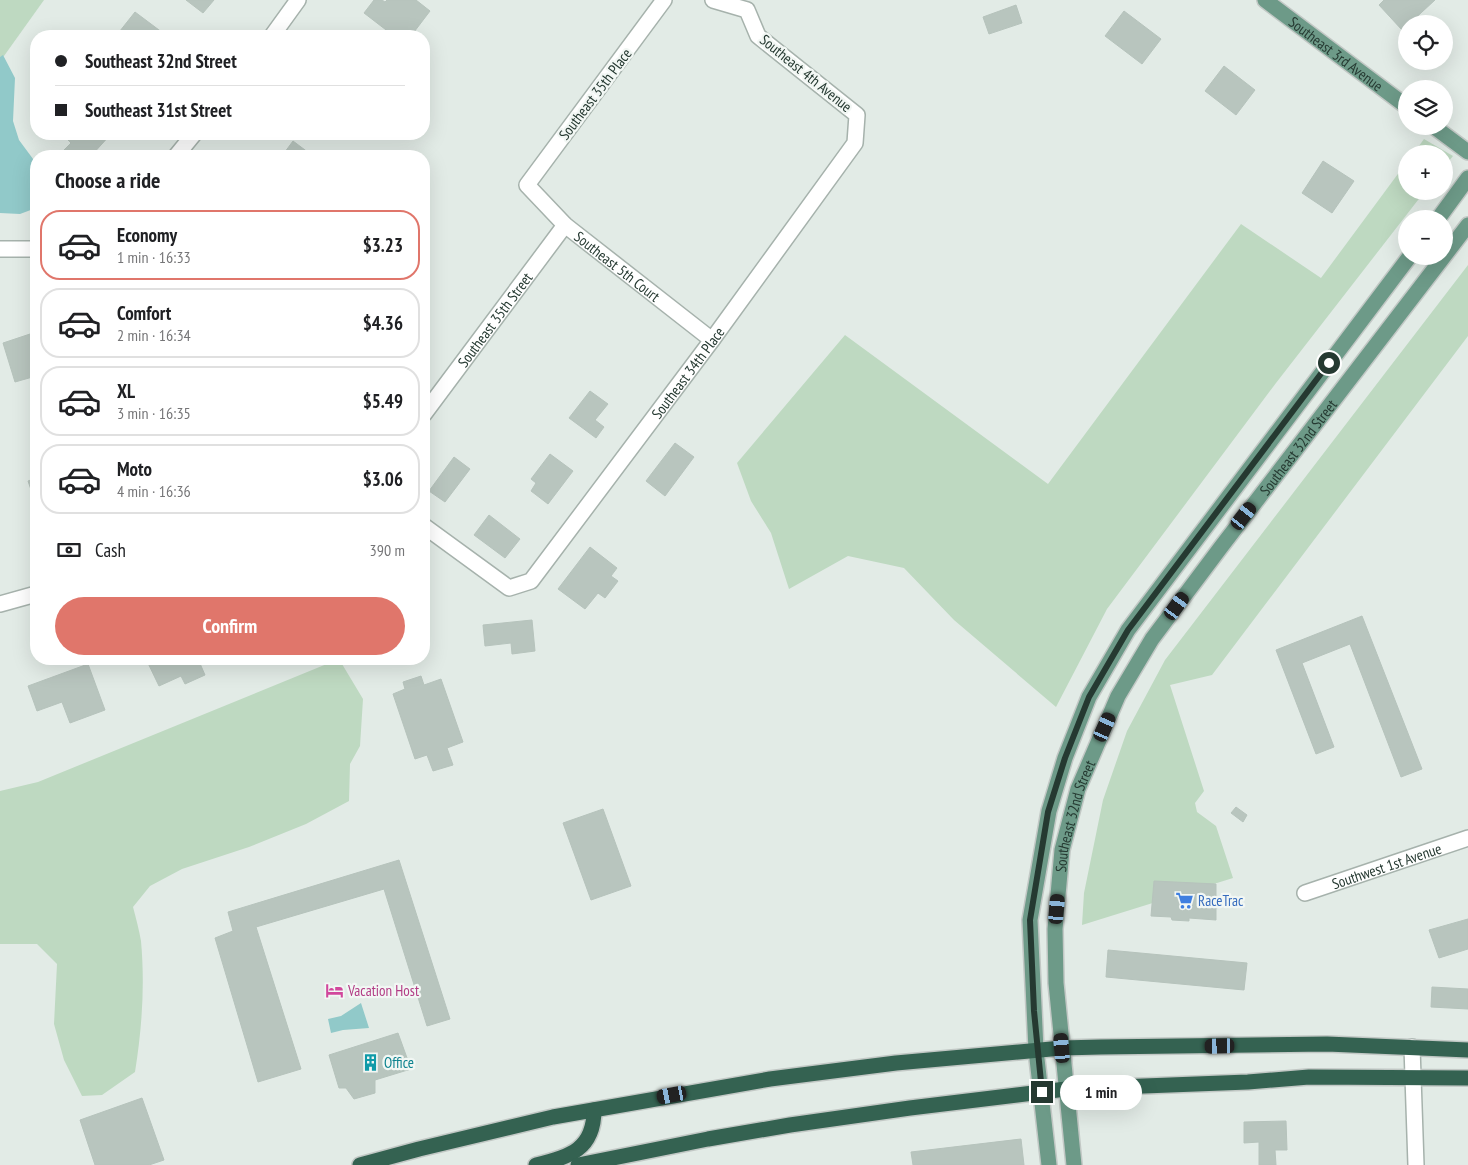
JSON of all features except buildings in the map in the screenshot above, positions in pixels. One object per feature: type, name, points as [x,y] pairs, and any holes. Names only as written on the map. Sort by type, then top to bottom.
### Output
[{"type":"highway","points":[[360,1165],[419,1148],[553,1117],[770,1079],[896,1063],[1062,1048],[1327,1044],[1468,1050]]},
{"type":"highway","points":[[578,1165],[790,1125],[1066,1089],[1239,1082],[1309,1077],[1414,1076],[1468,1078]]},
{"type":"highway","points":[[536,1165],[558,1160],[579,1150],[590,1138],[594,1123],[594,1110]]},
{"type":"main road","name":"Southeast 3rd Avenue","points":[[1265,0],[1398,100]]},
{"type":"main road","points":[[1445,135],[1468,152]]},
{"type":"main road","points":[[1445,210],[1468,178]]},
{"type":"main road","name":"Southeast 32nd Street","points":[[1074,1165],[1056,983],[1055,929],[1062,850],[1078,789],[1118,696],[1152,639],[1468,225]]},
{"type":"main road","name":"Southeast 32nd Street","points":[[1049,1165],[1036,1050],[1030,920],[1048,812],[1065,758],[1089,697],[1128,630],[1403,265]]},
{"type":"street","points":[[276,30],[298,0]]},
{"type":"street","name":"Southeast 35th Place","points":[[529,187],[528,185],[664,0]]},
{"type":"street","name":"Southeast 4th Avenue","points":[[713,0],[751,5],[758,36],[858,115],[854,143]]},
{"type":"street","points":[[181,150],[189,140]]},
{"type":"street","name":"Southeast 34th Place","points":[[430,530],[509,588],[531,582],[712,340],[854,143]]},
{"type":"street","name":"Southeast 5th Court","points":[[529,187],[565,225],[712,340]]},
{"type":"street","name":"Southeast 35th Street","points":[[430,406],[565,225]]},
{"type":"street","points":[[0,249],[30,249]]},
{"type":"street","points":[[0,604],[30,596]]},
{"type":"street","name":"Southwest 1st Avenue","points":[[1305,893],[1468,838]]},
{"type":"street","points":[[1412,1047],[1416,1165]]},
{"type":"green space","points":[[0,0],[44,0],[4,56],[0,57]]},
{"type":"green space","points":[[1424,139],[1434,145],[1420,145]]},
{"type":"green space","points":[[1398,174],[1398,200],[1418,200],[1410,210],[1398,210],[1398,226],[1276,383],[1107,609],[1056,707],[954,620],[904,568],[848,556],[789,589],[771,533],[751,501],[737,463],[845,335],[1048,484],[1241,224],[1321,278]]},
{"type":"green space","points":[[1468,265],[1468,336],[1212,675],[1170,685],[1204,791],[1195,803],[1197,812],[1216,826],[1233,878],[1082,925],[1084,893],[1103,800],[1127,731],[1165,660]]},
{"type":"green space","points":[[324,665],[343,665],[363,699],[360,746],[350,764],[349,801],[306,824],[249,847],[182,869],[150,886],[133,907],[141,941],[143,974],[141,1023],[135,1072],[102,1095],[82,1096],[64,1060],[54,1024],[57,964],[37,944],[0,944],[0,791],[38,782]]},
{"type":"water","points":[[3,55],[15,78],[13,121],[19,140],[30,155],[30,210],[20,214],[0,213],[0,57]]},
{"type":"water","points":[[361,1003],[369,1028],[331,1033],[328,1019],[341,1016]]},
{"type":"place","name":"RaceTrac","points":[[1184,900]]},
{"type":"place","name":"Vacation Host","points":[[334,990]]},
{"type":"place","name":"Office","points":[[370,1062]]},
{"type":"route","points":[[1042,1092],[1036,1050],[1030,920],[1048,812],[1065,758],[1089,697],[1128,630],[1329,363]]}]
